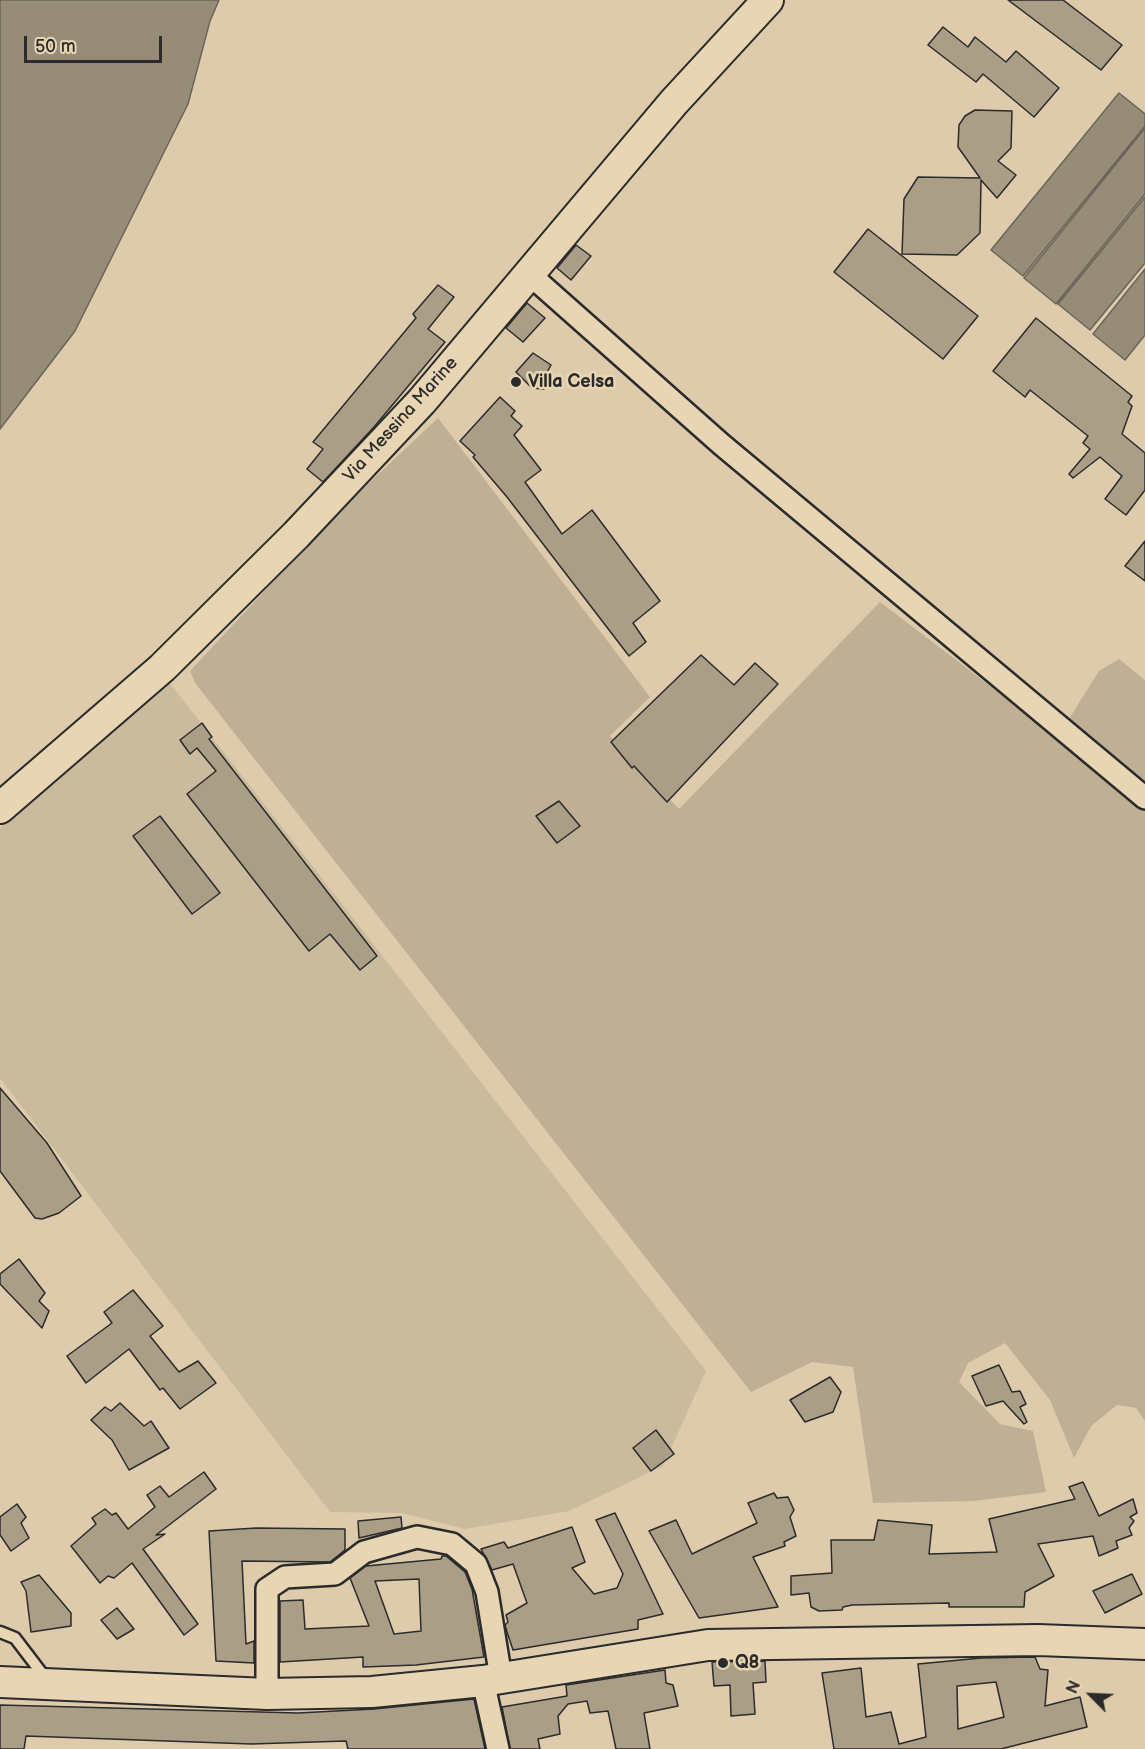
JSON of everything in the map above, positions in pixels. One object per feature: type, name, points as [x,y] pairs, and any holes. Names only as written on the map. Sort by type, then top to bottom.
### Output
[{"type":"main road","name":"Via Messina Marine","points":[[0,808],[162,668],[296,535],[422,401],[674,102],[768,0]]},
{"type":"main road","points":[[0,1682],[267,1694],[372,1692],[492,1679],[708,1645],[1038,1640],[1145,1644]]},
{"type":"street","points":[[528,273],[721,444],[1145,798]]},
{"type":"street","points":[[267,1694],[267,1589],[285,1577],[335,1574],[364,1552],[417,1537],[452,1544],[476,1564],[487,1592],[498,1749]]},
{"type":"lane","points":[[0,1632],[15,1638],[50,1683]]},
{"type":"shaded area","points":[[0,0],[219,0],[210,21],[188,104],[75,331],[0,429]]},
{"type":"shaded area","points":[[1119,93],[1145,114],[1145,126],[1023,276],[991,250]]},
{"type":"shaded area","points":[[1145,128],[1145,194],[1056,304],[1024,278]]},
{"type":"shaded area","points":[[1145,197],[1145,263],[1090,330],[1058,304]]},
{"type":"shaded area","points":[[1145,269],[1145,335],[1125,360],[1093,334]]},
{"type":"shaded area","points":[[438,418],[650,697],[610,736],[679,809],[880,602],[1052,733],[1067,722],[1099,671],[1119,659],[1145,680],[1145,1421],[1136,1408],[1117,1405],[1091,1426],[1074,1458],[1050,1400],[1005,1343],[968,1363],[959,1382],[1000,1424],[1033,1431],[1046,1492],[974,1501],[873,1503],[853,1367],[812,1362],[751,1392],[195,683],[190,671],[336,514]]},
{"type":"shaded area","points":[[169,682],[706,1371],[663,1466],[569,1511],[465,1529],[402,1513],[330,1512],[0,1078],[0,828]]},
{"type":"building","points":[[1008,0],[1063,0],[1122,45],[1101,70]]},
{"type":"building","points":[[943,27],[968,47],[975,37],[1006,62],[1016,51],[1059,88],[1034,117],[983,74],[976,82],[928,45]]},
{"type":"building","points":[[975,110],[1012,111],[1011,148],[998,161],[1016,175],[997,198],[981,180],[980,233],[957,255],[902,254],[904,199],[918,177],[980,178],[958,147],[959,125],[965,116]]},
{"type":"building","points":[[868,229],[978,316],[943,359],[834,272]]},
{"type":"building","points":[[576,245],[591,256],[571,280],[557,268]]},
{"type":"building","points":[[438,285],[454,297],[428,329],[445,342],[374,427],[323,482],[307,469],[323,449],[313,442],[416,318],[413,314]]},
{"type":"building","points":[[527,303],[545,318],[523,342],[506,328]]},
{"type":"building","points":[[1036,318],[1132,396],[1128,402],[1132,406],[1122,434],[1145,453],[1145,490],[1126,515],[1105,499],[1122,476],[1100,457],[1073,478],[1069,474],[1090,449],[1083,443],[1088,436],[1030,390],[1025,397],[993,371]]},
{"type":"building","points":[[533,353],[551,365],[545,376],[552,382],[544,389],[532,388],[516,372]]},
{"type":"building","points":[[500,397],[515,411],[511,416],[522,426],[514,435],[541,470],[525,482],[562,534],[592,510],[660,601],[633,623],[646,642],[629,656],[507,497],[473,457],[475,455],[460,441]]},
{"type":"building","points":[[1145,541],[1145,581],[1125,566]]},
{"type":"building","points":[[701,655],[734,685],[755,663],[778,684],[667,802],[634,766],[632,768],[611,742]]},
{"type":"building","points":[[202,723],[212,737],[209,739],[377,956],[360,970],[330,934],[309,951],[187,794],[216,771],[197,748],[190,754],[180,740]]},
{"type":"building","points":[[559,801],[580,826],[557,843],[536,816]]},
{"type":"building","points":[[160,816],[220,893],[192,914],[133,836]]},
{"type":"building","points":[[0,1088],[47,1143],[81,1196],[59,1213],[42,1219],[35,1218],[0,1171]]},
{"type":"building","points":[[19,1259],[45,1293],[39,1301],[49,1311],[42,1328],[0,1284],[0,1274]]},
{"type":"building","points":[[133,1290],[163,1326],[150,1336],[179,1372],[198,1361],[216,1383],[180,1409],[163,1388],[160,1390],[129,1349],[86,1383],[67,1356],[112,1323],[104,1312]]},
{"type":"building","points":[[999,1365],[1012,1392],[1020,1391],[1026,1404],[1020,1407],[1027,1422],[1024,1424],[1003,1401],[986,1406],[972,1376]]},
{"type":"building","points":[[830,1377],[841,1392],[833,1412],[805,1422],[790,1400]]},
{"type":"building","points":[[120,1403],[144,1426],[151,1421],[169,1448],[129,1470],[112,1440],[91,1420],[105,1407],[111,1411]]},
{"type":"building","points":[[656,1430],[674,1454],[651,1471],[633,1448]]},
{"type":"building","points":[[204,1472],[216,1489],[156,1535],[165,1534],[143,1549],[198,1624],[184,1635],[132,1563],[114,1578],[108,1576],[100,1583],[71,1546],[96,1524],[92,1518],[105,1509],[112,1515],[116,1513],[128,1529],[155,1507],[147,1495],[160,1486],[169,1497]]},
{"type":"building","points":[[1083,1482],[1099,1516],[1133,1499],[1137,1513],[1130,1517],[1134,1521],[1129,1528],[1132,1535],[1116,1541],[1118,1548],[1099,1556],[1093,1536],[1038,1544],[1054,1576],[1025,1592],[1024,1607],[949,1607],[949,1603],[852,1605],[843,1607],[842,1610],[819,1611],[811,1607],[809,1593],[791,1595],[791,1576],[832,1573],[831,1540],[874,1540],[878,1520],[932,1525],[929,1554],[997,1552],[989,1519],[1075,1499],[1069,1487]]},
{"type":"building","points":[[774,1493],[777,1498],[788,1497],[794,1510],[790,1517],[796,1536],[784,1542],[785,1546],[753,1557],[778,1607],[699,1618],[649,1531],[676,1520],[692,1554],[757,1523],[748,1503]]},
{"type":"building","points":[[17,1504],[26,1517],[21,1523],[29,1538],[11,1551],[0,1535],[0,1517]]},
{"type":"building","points":[[615,1513],[663,1614],[638,1620],[638,1629],[513,1650],[505,1625],[508,1622],[506,1615],[527,1603],[513,1564],[492,1570],[481,1549],[504,1542],[508,1548],[572,1527],[585,1562],[572,1568],[594,1594],[617,1588],[623,1574],[596,1520]]},
{"type":"building","points":[[401,1517],[402,1528],[359,1538],[358,1521]]},
{"type":"building","points":[[256,1528],[345,1529],[345,1550],[330,1562],[242,1561],[246,1644],[254,1641],[254,1663],[216,1661],[209,1531]]},
{"type":"building","points":[[442,1556],[446,1556],[465,1572],[472,1589],[484,1657],[416,1665],[363,1667],[363,1657],[280,1662],[280,1601],[303,1600],[305,1629],[369,1626],[350,1578],[366,1566],[441,1559]],"holes":[[[419,1579],[421,1631],[394,1634],[375,1581]]]},
{"type":"building","points":[[1132,1574],[1142,1594],[1105,1613],[1093,1591]]},
{"type":"building","points":[[39,1575],[71,1613],[71,1626],[31,1632],[26,1591],[21,1582]]},
{"type":"building","points":[[117,1608],[134,1629],[117,1639],[101,1620]]},
{"type":"building","points":[[1035,1657],[1040,1669],[1048,1670],[1045,1706],[1080,1697],[1087,1727],[1001,1749],[834,1749],[822,1673],[861,1668],[866,1717],[891,1712],[899,1744],[926,1737],[918,1664],[981,1658]],"holes":[[[996,1682],[1004,1717],[958,1729],[957,1686]]]},
{"type":"building","points":[[765,1661],[766,1682],[753,1683],[755,1714],[731,1716],[730,1685],[714,1686],[712,1662]]},
{"type":"building","points":[[665,1670],[666,1683],[673,1685],[678,1706],[644,1713],[650,1749],[616,1749],[608,1711],[590,1713],[587,1701],[568,1704],[558,1716],[560,1734],[538,1739],[540,1749],[510,1749],[502,1707],[567,1696],[566,1685]]},
{"type":"building","points":[[474,1699],[485,1749],[348,1749],[346,1741],[251,1744],[26,1736],[24,1749],[0,1749],[0,1705],[298,1713],[374,1709]]},
{"type":"place","name":"Villa Celsa","points":[[516,382]]},
{"type":"place","name":"Q8","points":[[723,1663]]}]
